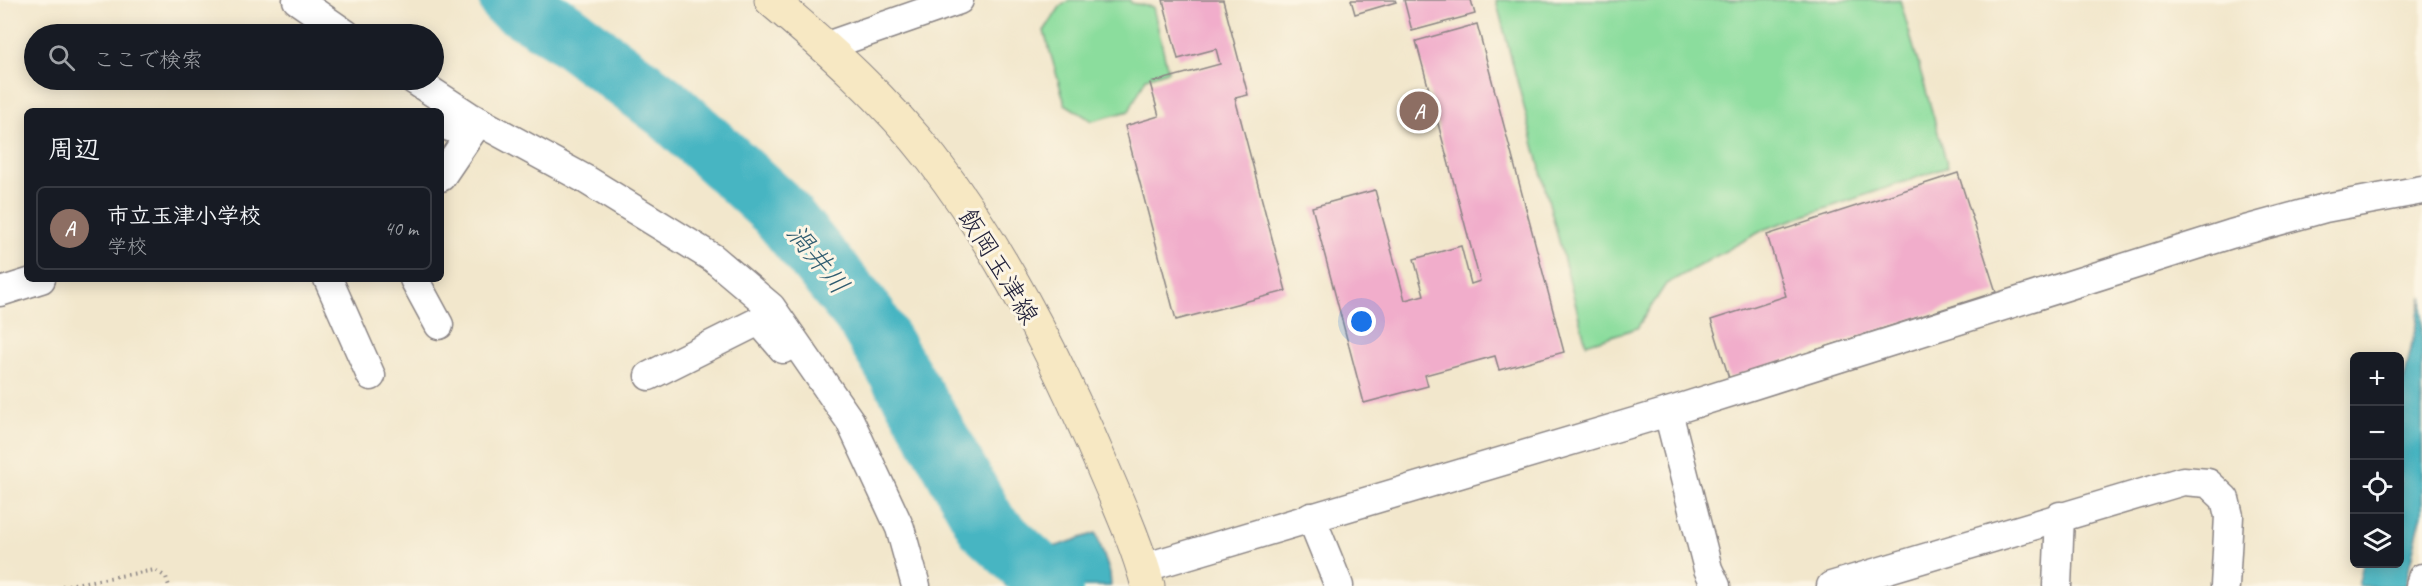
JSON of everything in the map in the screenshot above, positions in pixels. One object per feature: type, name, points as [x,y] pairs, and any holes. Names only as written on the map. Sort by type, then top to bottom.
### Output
[{"type":"main road","name":"飯岡玉津線","points":[[771,0],[827,46],[931,158],[978,226],[1040,334],[1082,418],[1146,577]]},
{"type":"street","points":[[297,0],[332,24]]},
{"type":"street","points":[[827,46],[959,0]]},
{"type":"street","points":[[427,90],[474,127],[585,179],[713,258],[771,307],[807,357],[855,432],[900,528],[916,586]]},
{"type":"street","points":[[444,124],[474,127]]},
{"type":"street","points":[[444,172],[474,127]]},
{"type":"street","points":[[1146,577],[1311,518],[1668,412],[2231,234],[2325,208],[2422,190]]},
{"type":"street","points":[[0,292],[31,282]]},
{"type":"street","points":[[329,282],[372,376]]},
{"type":"street","points":[[416,282],[439,325]]},
{"type":"street","points":[[649,376],[759,321],[787,353],[807,357]]},
{"type":"street","points":[[1668,412],[1708,569],[1716,586]]},
{"type":"street","points":[[1831,586],[2168,483],[2183,481],[2208,483],[2225,500],[2229,516],[2225,586]]},
{"type":"street","points":[[2057,586],[2060,516]]},
{"type":"street","points":[[1311,518],[1339,586]]},
{"type":"street","points":[[2420,586],[2422,578]]},
{"type":"path","points":[[62,586],[155,570],[166,577],[170,586]]},
{"type":"green space","points":[[1069,0],[1130,0],[1131,3],[1153,7],[1168,71],[1146,78],[1129,111],[1092,121],[1065,104],[1044,31],[1060,7]]},
{"type":"green space","points":[[1496,0],[1900,0],[1948,167],[1765,229],[1666,284],[1637,328],[1586,344]]},
{"type":"water","points":[[2422,297],[2422,513],[2405,586],[2358,586],[2362,568],[2404,568],[2404,380]]},
{"type":"water","points":[[1096,533],[1110,573],[1111,586],[1006,586],[994,567]]},
{"type":"building","points":[[1163,0],[1223,0],[1248,95],[1235,98],[1286,291],[1176,320],[1125,126],[1159,116],[1150,83],[1220,64],[1216,49],[1178,59]]},
{"type":"building","points":[[1351,0],[1395,0],[1396,2],[1355,14]]},
{"type":"building","points":[[1404,0],[1471,0],[1475,14],[1412,31]]},
{"type":"building","points":[[1477,24],[1564,352],[1499,370],[1495,356],[1425,375],[1428,386],[1364,403],[1312,207],[1375,190],[1405,300],[1424,295],[1414,259],[1461,246],[1471,284],[1480,281],[1416,41]]},
{"type":"building","points":[[1958,173],[1996,292],[1729,378],[1711,320],[1786,296],[1767,235]]},
{"type":"waterway","name":"渦井川","points":[[510,0],[567,34],[669,110],[778,210],[866,317],[988,527],[1052,586]]},
{"type":"place","name":"市立玉津小学校","points":[[1419,111]]}]
